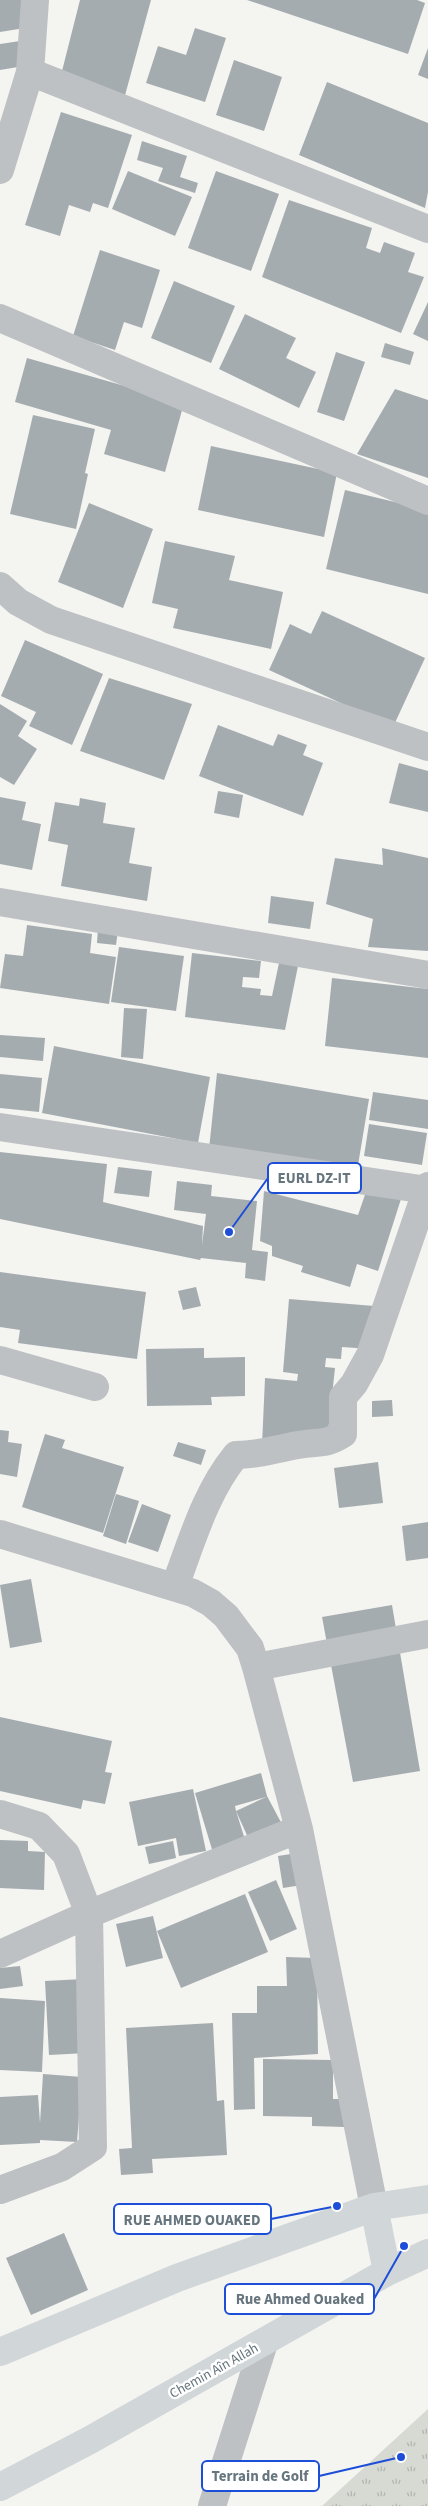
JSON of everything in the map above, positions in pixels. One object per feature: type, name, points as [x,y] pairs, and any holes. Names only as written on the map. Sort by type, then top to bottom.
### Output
[{"type":"main road","points":[[0,2352],[177,2278],[374,2207],[428,2199]]},
{"type":"main road","points":[[374,2207],[387,2272]]},
{"type":"main road","name":"Chemin Aîn Allah","points":[[0,2487],[264,2343],[387,2272],[428,2253]]},
{"type":"street","points":[[0,170],[30,72],[35,0]]},
{"type":"street","points":[[30,72],[428,229]]},
{"type":"street","points":[[0,318],[428,501]]},
{"type":"street","points":[[0,586],[18,602],[51,620],[428,747]]},
{"type":"street","points":[[0,902],[428,975]]},
{"type":"street","points":[[0,1127],[428,1190]]},
{"type":"street","points":[[175,1586],[210,1493],[221,1473],[236,1455],[258,1455],[298,1445],[328,1443],[343,1434],[343,1397],[354,1384],[370,1355],[428,1186]]},
{"type":"street","points":[[0,1360],[95,1387]]},
{"type":"street","points":[[0,1534],[175,1586],[211,1603],[226,1616],[243,1637],[256,1667],[300,1829],[374,2207]]},
{"type":"street","points":[[256,1667],[428,1634]]},
{"type":"street","points":[[0,1814],[39,1826],[66,1854],[89,1914],[93,2147],[62,2167],[0,2190]]},
{"type":"street","points":[[0,1954],[89,1914],[300,1829]]},
{"type":"street","points":[[212,2506],[264,2343]]},
{"type":"green space","points":[[428,2409],[428,2506],[322,2506]]},
{"type":"building","points":[[0,0],[26,0],[31,27],[0,32]]},
{"type":"building","points":[[80,0],[151,0],[124,99],[61,75]]},
{"type":"building","points":[[247,0],[417,0],[425,3],[408,54]]},
{"type":"building","points":[[195,28],[226,38],[205,102],[146,83],[158,46],[186,55]]},
{"type":"building","points":[[20,41],[24,66],[0,70],[0,44]]},
{"type":"building","points":[[428,48],[428,79],[418,75]]},
{"type":"building","points":[[234,60],[282,77],[264,131],[216,115]]},
{"type":"building","points":[[327,82],[428,123],[428,192],[425,208],[299,155]]},
{"type":"building","points":[[61,112],[132,135],[108,208],[93,203],[90,212],[69,205],[60,236],[25,225]]},
{"type":"building","points":[[142,141],[187,156],[180,177],[198,183],[195,193],[158,181],[163,168],[137,160]]},
{"type":"building","points":[[128,171],[192,197],[175,236],[112,209]]},
{"type":"building","points":[[216,171],[279,194],[251,271],[188,248]]},
{"type":"building","points":[[289,200],[372,228],[366,248],[380,253],[384,242],[415,253],[408,272],[424,277],[401,333],[262,277]]},
{"type":"building","points":[[100,250],[160,270],[142,328],[124,322],[115,350],[73,336]]},
{"type":"building","points":[[174,281],[235,306],[211,363],[151,338]]},
{"type":"building","points":[[428,302],[428,341],[413,334]]},
{"type":"building","points":[[245,314],[296,338],[286,358],[316,372],[299,408],[219,369]]},
{"type":"building","points":[[385,343],[414,352],[410,365],[381,357]]},
{"type":"building","points":[[336,352],[365,362],[344,421],[317,412]]},
{"type":"building","points":[[27,358],[184,403],[165,472],[104,454],[111,430],[15,402]]},
{"type":"building","points":[[395,389],[428,400],[428,478],[357,454]]},
{"type":"building","points":[[33,415],[95,429],[85,473],[88,474],[76,529],[10,514]]},
{"type":"building","points":[[211,446],[337,473],[324,537],[198,510]]},
{"type":"building","points":[[345,490],[428,510],[428,594],[326,569]]},
{"type":"building","points":[[89,503],[153,529],[123,608],[58,582]]},
{"type":"building","points":[[165,541],[235,556],[229,580],[283,592],[271,649],[173,628],[178,609],[152,603]]},
{"type":"building","points":[[322,611],[425,658],[393,727],[269,670],[290,624],[311,634]]},
{"type":"building","points":[[25,640],[103,674],[72,745],[29,726],[36,712],[1,696]]},
{"type":"building","points":[[109,678],[192,704],[164,780],[80,751]]},
{"type":"building","points":[[0,704],[27,721],[18,736],[37,749],[14,785],[0,777]]},
{"type":"building","points":[[218,725],[273,746],[278,734],[307,745],[303,755],[323,763],[303,816],[199,776]]},
{"type":"building","points":[[399,763],[428,771],[428,812],[389,803]]},
{"type":"building","points":[[218,791],[243,795],[239,818],[214,813]]},
{"type":"building","points":[[0,797],[26,802],[22,820],[41,824],[32,870],[0,864]]},
{"type":"building","points":[[80,798],[106,803],[103,823],[135,828],[129,863],[152,867],[147,901],[61,886],[68,845],[48,841],[55,802],[79,806]]},
{"type":"building","points":[[382,848],[428,858],[428,951],[368,947],[373,919],[326,904],[335,858],[383,865]]},
{"type":"building","points":[[271,896],[314,902],[310,929],[268,923]]},
{"type":"building","points":[[27,925],[92,934],[90,953],[116,957],[109,1004],[0,988],[5,954],[23,956]]},
{"type":"building","points":[[98,928],[118,930],[116,945],[97,943]]},
{"type":"building","points":[[119,947],[184,956],[176,1011],[111,1002]]},
{"type":"building","points":[[192,953],[261,961],[259,978],[243,977],[242,987],[261,989],[260,995],[272,996],[279,963],[298,966],[285,1030],[185,1017]]},
{"type":"building","points":[[332,978],[428,989],[428,1058],[325,1046]]},
{"type":"building","points":[[124,1008],[147,1009],[143,1059],[121,1057]]},
{"type":"building","points":[[0,1035],[45,1038],[43,1061],[0,1057]]},
{"type":"building","points":[[54,1046],[210,1077],[198,1143],[42,1113]]},
{"type":"building","points":[[217,1073],[369,1099],[358,1165],[209,1149]]},
{"type":"building","points":[[0,1074],[42,1078],[39,1112],[0,1108]]},
{"type":"building","points":[[373,1092],[428,1100],[428,1129],[369,1120]]},
{"type":"building","points":[[369,1124],[427,1133],[422,1165],[364,1156]]},
{"type":"building","points":[[0,1152],[107,1164],[103,1202],[203,1226],[202,1245],[206,1214],[174,1210],[177,1181],[212,1185],[211,1196],[257,1201],[252,1250],[268,1252],[265,1281],[245,1278],[246,1263],[201,1258],[200,1260],[0,1219]]},
{"type":"building","points":[[118,1167],[152,1171],[149,1197],[114,1193]]},
{"type":"building","points":[[367,1189],[401,1199],[378,1271],[357,1264],[350,1287],[301,1272],[303,1266],[272,1256],[272,1246],[260,1241],[264,1191],[358,1215]]},
{"type":"building","points":[[0,1272],[146,1292],[137,1359],[18,1343],[20,1330],[0,1327]]},
{"type":"building","points":[[196,1287],[201,1306],[183,1310],[178,1291]]},
{"type":"building","points":[[289,1299],[374,1306],[370,1349],[342,1347],[341,1359],[326,1358],[325,1367],[335,1368],[328,1432],[262,1445],[265,1378],[297,1381],[298,1374],[283,1372]]},
{"type":"building","points":[[204,1348],[204,1358],[245,1357],[245,1396],[211,1397],[212,1405],[147,1406],[146,1349]]},
{"type":"building","points":[[392,1400],[393,1416],[372,1417],[372,1401]]},
{"type":"building","points":[[0,1430],[9,1431],[8,1442],[22,1444],[17,1477],[0,1474]]},
{"type":"building","points":[[45,1434],[65,1440],[62,1448],[124,1467],[103,1533],[22,1507]]},
{"type":"building","points":[[178,1442],[206,1450],[201,1465],[173,1456]]},
{"type":"building","points":[[378,1462],[383,1503],[339,1508],[334,1468]]},
{"type":"building","points":[[116,1494],[139,1501],[126,1544],[103,1536]]},
{"type":"building","points":[[142,1504],[171,1515],[158,1552],[128,1542]]},
{"type":"building","points":[[428,1522],[428,1558],[406,1561],[402,1526]]},
{"type":"building","points":[[31,1579],[42,1642],[10,1648],[0,1585]]},
{"type":"building","points":[[392,1605],[420,1771],[353,1782],[322,1617]]},
{"type":"building","points":[[0,1717],[112,1741],[105,1772],[112,1773],[105,1804],[83,1800],[81,1809],[0,1791]]},
{"type":"building","points":[[261,1773],[267,1796],[284,1828],[251,1844],[236,1811],[247,1846],[214,1856],[195,1793]],"holes":[[[266,1797],[236,1811],[235,1806]]]},
{"type":"building","points":[[193,1789],[206,1851],[179,1856],[176,1838],[138,1846],[129,1802]]},
{"type":"building","points":[[0,1840],[28,1841],[28,1851],[45,1852],[44,1890],[0,1888]]},
{"type":"building","points":[[173,1841],[176,1858],[149,1864],[145,1847]]},
{"type":"building","points":[[297,1853],[302,1885],[283,1888],[278,1856]]},
{"type":"building","points":[[276,1880],[297,1929],[270,1941],[248,1892]]},
{"type":"building","points":[[245,1894],[268,1952],[181,1988],[157,1931]]},
{"type":"building","points":[[153,1916],[163,1958],[126,1967],[116,1924]]},
{"type":"building","points":[[286,1957],[317,1958],[318,2054],[254,2058],[255,2109],[234,2110],[232,2013],[257,2013],[257,1986],[287,1986]]},
{"type":"building","points":[[20,1966],[23,1986],[0,1989],[0,1968]]},
{"type":"building","points":[[83,1979],[87,2053],[49,2055],[45,1981]]},
{"type":"building","points":[[0,1998],[45,2001],[42,2072],[0,2070]]},
{"type":"building","points":[[213,2023],[217,2101],[224,2100],[227,2155],[152,2159],[153,2173],[121,2175],[119,2149],[132,2148],[126,2028]]},
{"type":"building","points":[[263,2059],[333,2060],[333,2099],[344,2099],[344,2127],[312,2126],[312,2117],[263,2116]]},
{"type":"building","points":[[43,2074],[82,2077],[77,2142],[40,2140],[40,2143],[0,2145],[0,2097],[38,2095],[40,2123]]},
{"type":"building","points":[[64,2233],[88,2290],[31,2315],[6,2258]]},
{"type":"place","name":"EURL DZ-IT","points":[[229,1232]]},
{"type":"place","name":"RUE AHMED OUAKED","points":[[337,2206]]},
{"type":"place","name":"Rue Ahmed Ouaked","points":[[404,2246]]},
{"type":"place","name":"Terrain de Golf","points":[[401,2457]]}]
